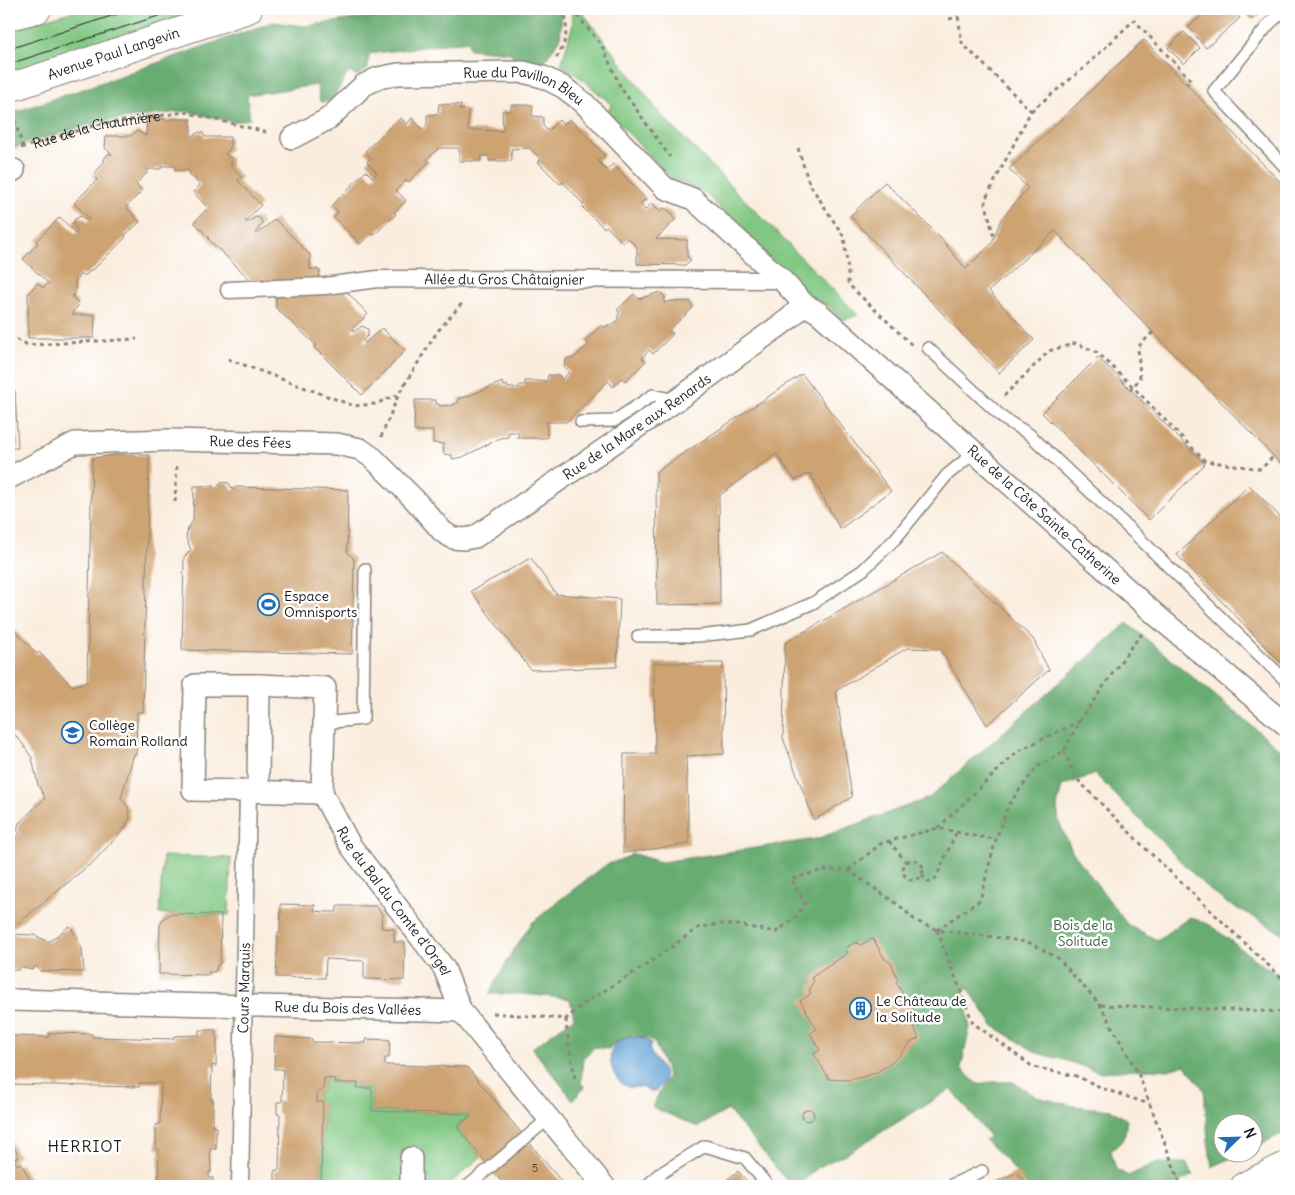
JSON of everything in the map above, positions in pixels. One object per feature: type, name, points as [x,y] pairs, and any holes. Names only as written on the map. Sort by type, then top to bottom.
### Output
[{"type":"main road","points":[[9,16],[37,9]]},
{"type":"main road","name":"Avenue Paul Langevin","points":[[10,97],[44,77],[248,9]]},
{"type":"main road","points":[[1245,1186],[1286,1166]]},
{"type":"street","name":"Rue du Pavillon Bleu","points":[[292,138],[328,120],[364,85],[378,78],[398,74],[523,72],[543,77],[563,87],[584,103],[665,188],[693,198],[812,308]]},
{"type":"street","name":"Allée du Gros Châtaignier","points":[[229,290],[325,286],[378,279],[782,280]]},
{"type":"street","name":"Rue de la Mare aux Renards","points":[[464,539],[484,532],[678,400],[790,318],[812,308]]},
{"type":"street","name":"Rue de la Côte Sainte-Catherine","points":[[812,308],[904,388],[1156,615],[1286,725]]},
{"type":"street","name":"Rue des Fées","points":[[9,478],[75,443],[177,441],[337,444],[360,449],[373,458],[414,499],[443,532],[453,538],[464,539]]},
{"type":"street","points":[[195,685],[324,688],[323,723],[322,793],[193,790],[195,685]]},
{"type":"street","points":[[253,792],[259,685]]},
{"type":"street","name":"Cours Marquis","points":[[240,1186],[244,1007],[253,792]]},
{"type":"street","name":"Rue du Bal du Comte d'Orgel","points":[[322,793],[350,845],[444,968],[461,1011]]},
{"type":"street","name":"Rue du Bois des Vallées","points":[[9,1000],[461,1011]]},
{"type":"street","points":[[461,1011],[604,1186]]},
{"type":"street","points":[[411,1158],[411,1186]]},
{"type":"lane","points":[[1286,9],[1270,23],[1214,91],[1286,168]]},
{"type":"lane","points":[[922,348],[1004,419],[1029,434],[1286,681]]},
{"type":"lane","points":[[581,422],[614,421],[653,395],[678,400]]},
{"type":"lane","points":[[638,636],[698,636],[751,630],[813,603],[863,570],[896,538],[948,475],[974,452]]},
{"type":"lane","points":[[323,723],[363,719],[365,569]]},
{"type":"lane","points":[[468,1186],[548,1119]]},
{"type":"lane","points":[[647,1186],[658,1175],[705,1146],[745,1158],[768,1186]]},
{"type":"lane","points":[[949,1186],[982,1171]]},
{"type":"path","points":[[543,77],[549,65],[561,51],[568,32],[565,9]]},
{"type":"path","points":[[572,9],[602,46],[622,88],[675,163]]},
{"type":"path","points":[[957,9],[962,42],[1031,111]]},
{"type":"path","points":[[949,19],[959,17]]},
{"type":"path","points":[[994,238],[985,200],[1031,111],[1084,68],[1134,20],[1191,80],[1186,84]]},
{"type":"path","points":[[10,97],[23,147]]},
{"type":"path","name":"Rue de la Chaumière","points":[[13,164],[23,147],[96,125],[185,112],[292,138]]},
{"type":"path","points":[[798,148],[808,183],[844,237],[848,284],[922,348]]},
{"type":"path","points":[[373,458],[398,396],[437,332],[464,301]]},
{"type":"path","points":[[1132,388],[1140,378],[1138,347],[1153,332]]},
{"type":"path","points":[[9,336],[28,345],[137,339]]},
{"type":"path","points":[[992,408],[1049,350],[1076,343],[1098,353],[1205,461],[1261,469],[1274,456]]},
{"type":"path","points":[[228,359],[354,406],[375,404],[398,396]]},
{"type":"path","points":[[175,502],[177,441]]},
{"type":"path","points":[[937,930],[980,900],[996,839],[1009,804],[1037,767],[1064,751],[1080,720],[1156,615]]},
{"type":"path","points":[[848,870],[882,843],[938,828],[1018,751],[1080,720]]},
{"type":"path","points":[[1064,751],[1076,778],[1147,850],[1286,982]]},
{"type":"path","points":[[938,828],[956,833],[996,839]]},
{"type":"path","points":[[922,875],[916,880],[908,879],[905,877],[903,870],[910,861],[918,862],[922,868],[922,875],[928,882],[935,880],[956,833]]},
{"type":"path","points":[[889,841],[907,863]]},
{"type":"path","points":[[526,1016],[566,1019],[586,1002],[646,965],[698,928],[718,924],[738,925],[776,932],[794,918],[806,903],[791,879],[823,870],[848,870],[900,906],[916,921],[937,930],[1030,943],[1058,958],[1100,1005],[1138,1074],[1181,1186]]},
{"type":"path","points":[[937,930],[973,1023],[1033,1067],[1076,1076],[1107,1090],[1149,1104]]},
{"type":"path","points":[[1100,1005],[1286,1012]]},
{"type":"path","points":[[566,1019],[567,1039],[575,1080]]},
{"type":"green space","points":[[81,9],[217,9],[9,79],[9,30]]},
{"type":"green space","points":[[426,9],[560,9],[562,12],[560,39],[544,62],[515,62],[511,53],[469,49],[468,41],[369,54],[368,69],[357,76],[349,72],[331,101],[320,102],[317,85],[247,95],[250,119],[233,122],[186,111],[99,122],[24,144],[9,151],[9,114],[273,22],[305,26]]},
{"type":"green space","points":[[571,9],[580,9],[662,116],[858,315],[843,320],[828,306],[801,291],[706,194],[671,178],[607,111],[612,105],[582,79],[561,65],[573,24]]},
{"type":"green space","name":"Bois de la Solitude","points":[[1127,623],[1286,754],[1286,936],[1228,904],[1206,887],[1095,774],[1062,786],[1057,807],[1059,822],[1072,851],[1127,924],[1157,940],[1190,917],[1210,925],[1265,967],[1284,977],[1286,975],[1286,1132],[1262,1144],[1262,1112],[1212,1112],[1212,1162],[1223,1162],[1212,1167],[1204,1090],[1185,1065],[1168,1070],[1099,1072],[1037,1053],[992,1025],[969,989],[963,990],[970,1027],[961,1068],[977,1084],[1013,1082],[1037,1097],[1075,1106],[1112,1110],[1127,1120],[1124,1139],[1111,1151],[1116,1169],[1128,1176],[1155,1163],[1186,1163],[1194,1175],[1170,1186],[1028,1186],[1005,1159],[985,1140],[990,1137],[951,1089],[851,1151],[819,1167],[797,1186],[791,1186],[728,1110],[698,1127],[652,1107],[668,1076],[654,1041],[641,1036],[630,1036],[620,1040],[609,1049],[595,1047],[583,1058],[581,1084],[585,1087],[573,1100],[532,1048],[574,1018],[570,999],[523,994],[489,994],[511,954],[532,923],[606,865],[630,856],[631,853],[661,862],[816,839],[929,798]]},
{"type":"green space","points":[[163,856],[231,858],[229,915],[159,914]]},
{"type":"green space","points":[[324,1078],[336,1079],[336,1083],[358,1083],[358,1088],[372,1088],[372,1111],[467,1114],[470,1116],[457,1127],[481,1157],[447,1186],[321,1186],[323,1103],[317,1102],[317,1093],[323,1090]]},
{"type":"water","points":[[627,1037],[642,1037],[652,1043],[649,1048],[664,1075],[661,1086],[655,1092],[640,1087],[628,1087],[622,1084],[614,1073],[611,1060],[613,1048],[618,1042]]},
{"type":"building","points":[[1209,9],[1232,9],[1240,18],[1206,48],[1188,27]]},
{"type":"building","points":[[1242,9],[1264,9],[1252,20]]},
{"type":"building","points":[[1184,32],[1200,48],[1184,64],[1168,48]]},
{"type":"building","points":[[1144,40],[1286,188],[1286,469],[1055,231],[989,291],[1034,340],[999,373],[850,216],[885,182],[937,234],[966,269],[992,243],[1001,219],[1028,188],[1009,169]]},
{"type":"building","points":[[439,104],[461,105],[460,110],[468,110],[468,130],[503,131],[502,111],[511,111],[511,105],[533,105],[532,116],[543,117],[543,126],[548,131],[559,120],[563,125],[570,119],[605,155],[598,161],[607,170],[613,164],[646,199],[640,204],[645,210],[652,203],[660,211],[664,208],[672,213],[675,220],[656,239],[687,240],[687,257],[691,260],[685,265],[637,264],[637,247],[628,238],[623,243],[606,226],[604,228],[582,207],[584,205],[563,182],[560,184],[538,162],[541,160],[530,148],[511,149],[512,161],[489,161],[489,156],[481,156],[481,161],[459,161],[459,148],[439,148],[427,159],[429,162],[408,182],[406,180],[396,190],[406,201],[394,212],[396,214],[374,235],[372,233],[360,244],[334,217],[338,212],[332,205],[366,171],[373,178],[377,173],[367,162],[371,158],[365,151],[391,126],[401,118],[407,124],[412,118],[423,130],[427,125],[427,115],[438,114]]},
{"type":"building","points":[[147,118],[168,121],[172,119],[191,119],[191,137],[199,132],[203,133],[205,137],[230,137],[230,149],[225,154],[231,158],[231,166],[241,177],[238,181],[261,205],[245,221],[247,222],[256,217],[261,219],[262,224],[256,232],[257,234],[275,219],[310,255],[310,269],[320,271],[319,280],[339,294],[344,289],[368,314],[352,329],[354,332],[362,326],[368,329],[368,335],[363,341],[365,343],[382,328],[405,351],[362,395],[314,347],[316,345],[276,308],[276,293],[269,284],[263,278],[256,285],[208,239],[194,222],[208,208],[193,192],[200,185],[189,173],[189,170],[175,170],[175,166],[148,169],[147,173],[136,184],[142,191],[126,207],[140,222],[125,235],[126,237],[93,270],[86,275],[80,275],[75,281],[75,294],[73,298],[77,301],[78,306],[73,315],[95,315],[94,338],[28,338],[28,293],[38,283],[43,288],[48,283],[23,259],[38,243],[36,241],[60,217],[76,234],[78,231],[73,224],[75,219],[81,216],[88,221],[90,219],[74,203],[97,180],[93,176],[108,154],[112,154],[105,148],[106,136],[131,136],[137,131],[146,136]]},
{"type":"building","points":[[660,292],[665,297],[664,303],[671,301],[690,302],[693,308],[669,330],[673,334],[653,354],[649,350],[642,358],[646,361],[625,381],[621,378],[613,387],[608,381],[566,422],[547,422],[547,438],[518,438],[518,432],[509,432],[508,437],[500,438],[463,457],[452,459],[452,455],[444,454],[443,444],[433,443],[433,431],[414,431],[415,400],[436,400],[436,404],[439,404],[439,406],[454,405],[458,403],[459,398],[466,397],[502,382],[503,386],[507,385],[508,388],[519,388],[520,385],[525,385],[525,381],[547,381],[548,375],[559,375],[562,380],[569,372],[564,366],[566,360],[574,358],[589,344],[585,341],[602,325],[604,328],[618,320],[620,312],[617,310],[634,294],[639,299]]},
{"type":"building","points":[[1098,357],[1205,464],[1149,520],[1042,413]]},
{"type":"building","points":[[802,374],[891,491],[840,529],[810,473],[795,480],[776,454],[719,496],[720,604],[657,605],[656,472]]},
{"type":"building","points":[[9,391],[15,391],[18,448],[9,448]]},
{"type":"building","name":"Collège Romain Rolland","points":[[116,455],[149,455],[143,712],[137,712],[136,755],[134,754],[121,798],[128,807],[130,818],[124,829],[94,861],[9,931],[9,840],[11,842],[20,834],[17,830],[19,823],[45,798],[38,785],[32,758],[14,734],[9,734],[9,624],[37,654],[39,652],[72,686],[87,682],[92,460],[93,458]]},
{"type":"building","name":"Espace Omnisports","points":[[221,482],[229,483],[233,490],[236,487],[348,490],[347,552],[354,559],[352,654],[182,650],[184,557],[191,550],[186,538],[188,528],[193,521],[194,486],[213,486],[216,489]]},
{"type":"building","points":[[1249,485],[1286,523],[1286,668],[1177,555]]},
{"type":"building","points":[[942,552],[1033,639],[1049,670],[987,725],[940,649],[907,648],[836,691],[852,797],[814,820],[783,738],[785,643]]},
{"type":"building","points":[[531,558],[556,594],[620,599],[617,667],[531,670],[471,591]]},
{"type":"building","points":[[654,663],[723,663],[724,754],[686,756],[689,844],[623,853],[624,754],[655,754]]},
{"type":"building","points":[[281,904],[315,905],[314,911],[327,912],[337,912],[337,906],[376,906],[382,914],[381,928],[394,929],[394,942],[405,942],[404,980],[364,979],[364,961],[326,959],[325,978],[276,977]]},
{"type":"building","points":[[171,914],[221,915],[220,964],[218,964],[215,972],[208,972],[209,975],[159,974],[160,925],[164,918]]},
{"type":"building","points":[[70,926],[82,949],[84,972],[40,971],[37,966],[32,970],[23,966],[18,970],[9,970],[9,934],[35,935],[48,942]]},
{"type":"building","name":"Le Château de la Solitude","points":[[871,939],[874,940],[884,958],[892,964],[898,980],[896,982],[911,1008],[913,1007],[915,1011],[908,1015],[919,1038],[910,1043],[890,1064],[877,1072],[848,1080],[829,1079],[814,1054],[820,1050],[810,1033],[817,1029],[800,1001],[810,994],[810,987],[814,981],[812,977],[848,953],[846,951],[847,947],[855,942],[861,945]]},
{"type":"building","points":[[199,1030],[215,1030],[215,1036],[217,1036],[216,1066],[212,1065],[211,1099],[213,1099],[213,1127],[216,1127],[216,1149],[210,1149],[211,1172],[209,1172],[209,1178],[213,1178],[213,1186],[158,1186],[159,1149],[156,1149],[156,1125],[160,1124],[161,1083],[139,1083],[139,1087],[9,1084],[9,1036],[49,1037],[49,1033],[55,1033],[92,1034],[92,1037],[174,1039],[174,1036],[199,1035]]},
{"type":"building","points":[[275,1037],[312,1039],[312,1042],[366,1043],[366,1039],[390,1040],[389,1058],[385,1058],[385,1065],[467,1067],[565,1186],[505,1186],[457,1127],[470,1116],[467,1114],[372,1111],[372,1088],[357,1088],[358,1083],[335,1083],[336,1079],[324,1078],[323,1090],[317,1093],[317,1102],[323,1102],[321,1186],[275,1186],[275,1170],[279,1170],[280,1114],[277,1114],[277,1102],[282,1102],[283,1069],[274,1069]]},
{"type":"building","points":[[810,1109],[813,1110],[813,1120],[806,1121],[803,1120],[802,1113],[803,1110]]},
{"type":"building","points":[[9,1136],[19,1157],[14,1159],[17,1165],[21,1163],[33,1186],[9,1186]]},
{"type":"building","points":[[738,1171],[751,1186],[719,1186]]},
{"type":"building","points":[[1017,1172],[1028,1186],[987,1186]]},
{"type":"tram line","points":[[9,49],[133,9]]},
{"type":"tram line","points":[[9,64],[180,9]]},
{"type":"place","name":"Espace Omnisports","points":[[268,604]]},
{"type":"place","name":"Collège Romain Rolland","points":[[73,733]]},
{"type":"place","name":"Le Château de la Solitude","points":[[860,1009]]},
{"type":"district","name":"HERRIOT","points":[[85,1146]]}]
